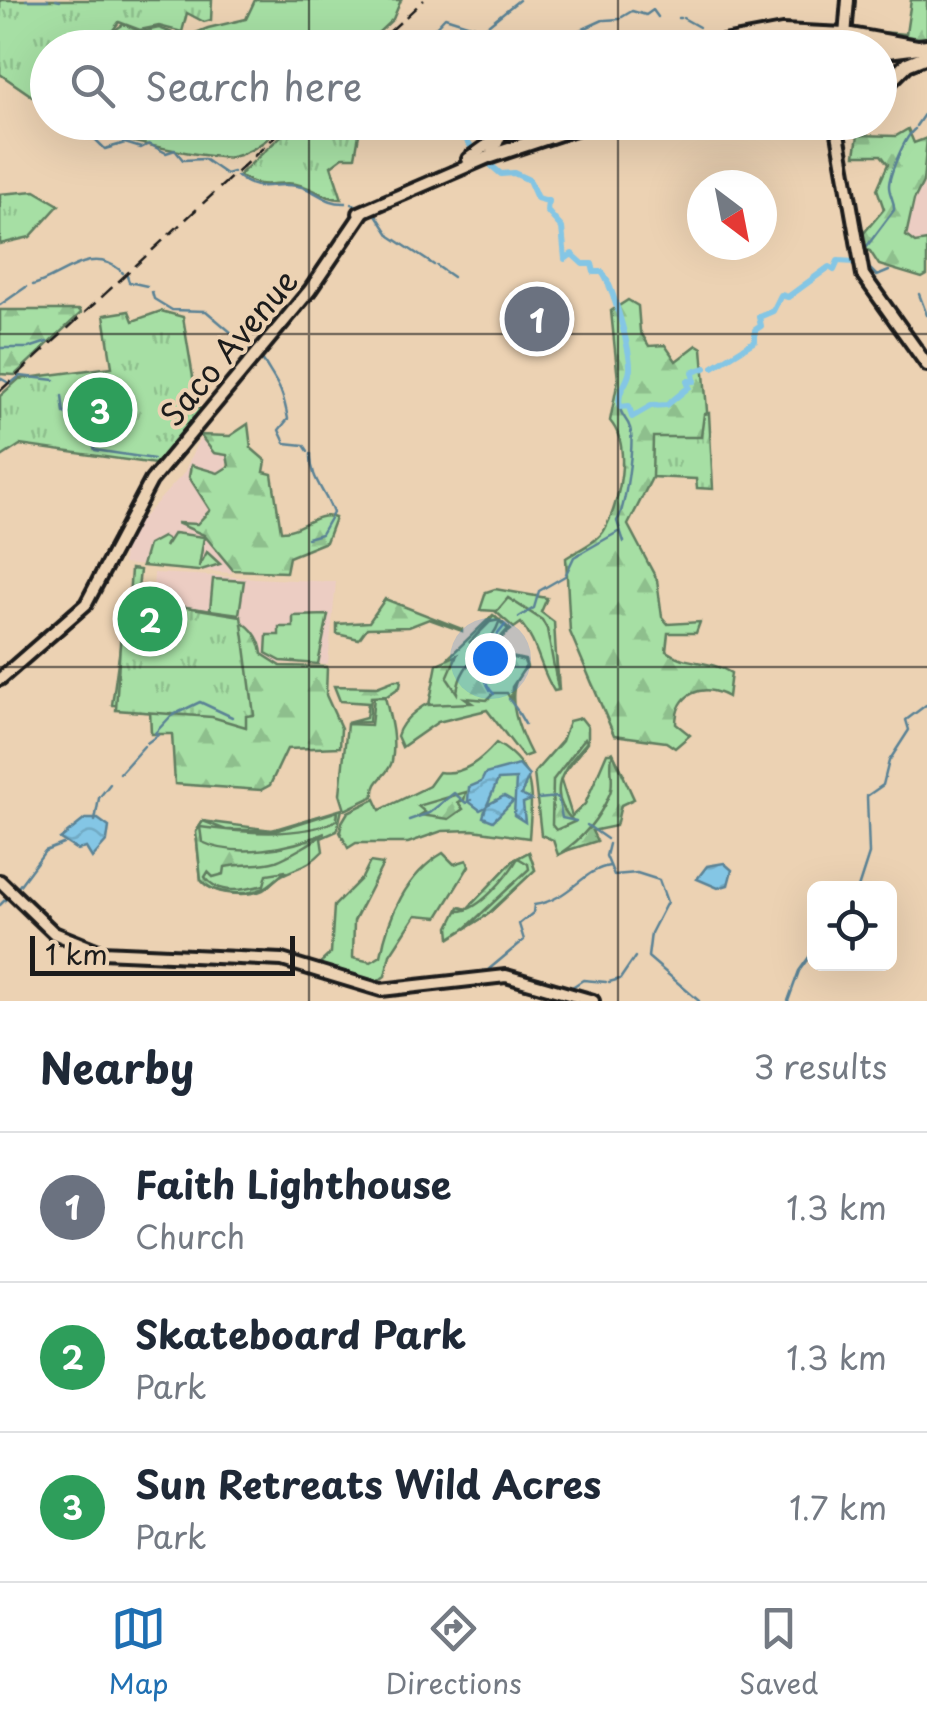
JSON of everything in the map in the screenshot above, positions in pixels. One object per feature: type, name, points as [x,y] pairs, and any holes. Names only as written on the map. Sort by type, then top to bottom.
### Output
[{"type":"highway","points":[[897,47],[924,51]]},
{"type":"highway","points":[[897,56],[924,51]]},
{"type":"highway","points":[[897,74],[924,51]]},
{"type":"highway","points":[[493,148],[518,140]]},
{"type":"highway","points":[[493,148],[524,140]]},
{"type":"main road","points":[[844,30],[846,0]]},
{"type":"main road","points":[[493,148],[501,140]]},
{"type":"main road","points":[[839,140],[868,285],[927,366]]},
{"type":"main road","name":"Saco Avenue","points":[[0,679],[84,606],[150,482],[310,290],[349,224],[362,212],[493,148]]},
{"type":"main road","points":[[0,881],[57,935],[100,952],[276,960],[381,990],[502,976],[593,1001]]},
{"type":"shaded area","points":[[927,140],[927,249],[904,244]]},
{"type":"shaded area","points":[[199,439],[231,452],[223,474],[209,470],[232,573],[123,564],[124,538],[184,473]]},
{"type":"shaded area","points":[[154,573],[336,582],[328,664],[247,663],[242,617],[152,603]]},
{"type":"green space","points":[[0,0],[212,0],[211,20],[204,22],[187,13],[183,30],[159,26],[140,30],[119,22],[113,30],[30,30],[30,95],[0,74]]},
{"type":"green space","points":[[255,0],[401,0],[393,19],[381,30],[203,30],[246,19]]},
{"type":"green space","points":[[911,0],[927,0],[927,39],[897,35],[906,34]]},
{"type":"green space","points":[[124,24],[137,30],[115,30]]},
{"type":"green space","points":[[908,129],[914,143],[927,138],[923,182],[914,200],[906,236],[915,243],[927,241],[927,275],[922,278],[879,265],[870,251],[861,248],[863,234],[884,209],[877,189],[888,164],[881,155],[855,155],[857,140],[897,140],[897,135]]},
{"type":"green space","points":[[125,140],[266,140],[232,157]]},
{"type":"green space","points":[[277,140],[358,140],[355,157],[343,157],[331,166],[342,199],[294,184],[248,181],[239,175]]},
{"type":"green space","points":[[35,191],[59,205],[30,237],[0,244],[0,194]]},
{"type":"green space","points":[[628,300],[638,306],[640,331],[649,346],[665,345],[676,361],[697,345],[702,348],[711,462],[657,468],[628,525],[657,580],[662,617],[668,624],[700,622],[696,633],[668,633],[666,651],[731,673],[728,697],[701,691],[686,698],[677,713],[676,724],[690,735],[675,748],[666,742],[614,735],[570,632],[566,558],[602,533],[619,489],[621,444],[610,421],[618,380],[611,311]]},
{"type":"green space","points":[[0,310],[81,313],[15,375],[0,374]]},
{"type":"green space","points":[[129,311],[133,321],[161,311],[183,317],[198,407],[204,413],[162,465],[20,445],[0,458],[0,396],[19,379],[112,367],[104,315]]},
{"type":"green space","points":[[709,413],[713,489],[697,488],[696,479],[652,477],[653,437],[701,437],[704,414]]},
{"type":"green space","points":[[248,424],[251,448],[266,461],[264,472],[272,474],[281,531],[321,517],[335,518],[326,542],[289,557],[286,572],[233,570],[204,535],[177,523],[197,524],[210,510],[189,477],[191,465],[218,473],[229,466],[227,455],[214,453],[200,435],[230,436]]},
{"type":"green space","points":[[174,533],[204,537],[199,567],[207,552],[220,564],[198,571],[142,566],[148,545],[163,537],[168,540],[165,547]]},
{"type":"green space","points":[[131,569],[140,570],[137,599],[241,616],[254,715],[246,716],[246,727],[212,717],[116,710],[121,627],[127,628]]},
{"type":"green space","points":[[213,579],[244,581],[239,614],[210,610]]},
{"type":"green space","points":[[495,589],[547,598],[541,612],[554,622],[558,689],[542,620],[508,598],[497,611],[480,610],[486,592]]},
{"type":"green space","points":[[500,595],[531,610],[548,630],[556,656],[559,690],[554,691],[521,623],[514,628],[495,611]]},
{"type":"green space","points":[[385,599],[462,631],[429,619],[409,627],[367,628],[359,639],[337,634],[337,624],[369,622]]},
{"type":"green space","points":[[152,604],[235,618],[257,638],[262,654],[281,666],[327,667],[326,695],[341,728],[340,747],[287,749],[270,785],[261,790],[175,784],[172,734],[151,734],[150,709],[112,705],[124,619]]},
{"type":"green space","points":[[328,615],[318,664],[281,661],[266,653],[267,635],[279,635],[279,627],[293,627],[293,616]]},
{"type":"green space","points":[[493,615],[511,630],[501,638],[511,657],[525,660],[527,667],[519,675],[513,697],[517,721],[531,754],[523,757],[487,710],[438,722],[402,747],[397,736],[409,717],[443,698],[448,658]]},
{"type":"green space","points":[[500,621],[508,629],[500,638],[510,657],[524,661],[526,666],[512,687],[511,700],[507,693],[494,693],[487,700],[465,698],[472,703],[429,705],[437,664],[457,655],[447,678],[457,693],[469,663]]},
{"type":"green space","points":[[401,680],[400,687],[387,696],[371,697],[369,722],[347,723],[366,718],[368,703],[340,701],[334,686],[377,687]]},
{"type":"green space","points":[[374,697],[385,697],[393,738],[392,761],[376,785],[374,796],[345,810],[340,794],[347,724],[371,725]]},
{"type":"green space","points":[[581,718],[588,727],[588,742],[560,777],[572,816],[585,804],[607,753],[613,753],[624,775],[592,832],[558,855],[553,840],[541,835],[534,773],[562,741],[569,721]]},
{"type":"green space","points":[[585,738],[587,742],[560,781],[560,801],[574,822],[556,830],[552,825],[553,780]]},
{"type":"green space","points":[[496,743],[519,761],[529,783],[529,838],[473,830],[442,831],[408,843],[356,843],[348,848],[340,832],[348,812],[375,799],[380,810],[429,786],[439,772],[456,772],[471,765]]},
{"type":"green space","points":[[613,753],[634,799],[621,805],[616,826],[592,831],[597,841],[562,852],[589,827],[606,802]]},
{"type":"green space","points":[[466,792],[464,800],[458,802],[463,809],[449,819],[420,815],[425,812],[418,806]]},
{"type":"green space","points":[[342,809],[337,831],[321,838],[323,851],[309,863],[279,876],[263,890],[230,893],[213,889],[201,880],[196,832],[203,821],[272,830]]},
{"type":"green space","points":[[338,811],[337,820],[305,830],[269,833],[226,830],[278,830]]},
{"type":"green space","points":[[203,821],[226,830],[200,827],[202,842],[230,850],[263,849],[325,833],[276,861],[225,867],[224,874],[213,877],[208,872],[205,877],[217,887],[240,890],[264,885],[267,874],[286,871],[262,889],[238,893],[213,889],[201,880],[196,832]]},
{"type":"green space","points":[[529,852],[535,870],[487,915],[450,938],[449,927],[459,907],[467,909],[514,860]]},
{"type":"green space","points":[[529,852],[535,870],[487,915],[465,929],[529,869],[528,864],[518,858],[484,899],[466,910],[458,911],[459,907],[467,909],[514,860]]},
{"type":"green space","points":[[443,853],[454,864],[467,860],[469,866],[438,917],[416,915],[390,955],[385,976],[373,985],[315,968],[331,953],[334,906],[362,878],[370,862],[383,864],[354,921],[353,958],[371,962],[381,956],[394,911],[409,884]]},
{"type":"water","points":[[519,765],[529,776],[521,795],[531,800],[523,803],[525,822],[514,815],[516,779],[498,780],[487,805],[504,796],[513,801],[493,821],[483,817],[486,807],[480,810],[468,801],[469,787],[481,782],[485,774]]},
{"type":"water","points":[[85,819],[98,819],[109,827],[107,841],[92,858],[86,848],[77,850],[60,839]]},
{"type":"water","points":[[724,863],[732,870],[728,885],[718,888],[697,879],[707,866]]},
{"type":"waterway","points":[[26,0],[48,0]]},
{"type":"waterway","points":[[56,0],[60,1]]},
{"type":"waterway","points":[[433,30],[445,17],[483,29],[519,0]]},
{"type":"waterway","points":[[622,17],[632,11],[646,15],[653,10],[658,17]]},
{"type":"waterway","points":[[683,18],[699,27]]},
{"type":"waterway","points":[[605,20],[620,19]]},
{"type":"waterway","points":[[581,30],[603,20]]},
{"type":"waterway","points":[[916,126],[927,110]]},
{"type":"waterway","points":[[867,266],[864,250],[894,210],[890,181],[902,147],[915,129]]},
{"type":"waterway","points":[[96,140],[105,149],[125,143],[141,148],[149,144],[166,153],[175,150],[183,160],[204,159],[226,174],[233,172]]},
{"type":"waterway","points":[[467,140],[474,151]]},
{"type":"waterway","points":[[486,161],[501,174],[514,173],[529,180],[537,198],[548,201],[547,211],[562,228],[565,259],[572,254],[583,264],[592,264],[594,272],[602,272],[606,279],[629,360],[620,407],[629,406],[632,417],[651,406],[667,405],[689,387],[687,381],[694,381],[693,372],[705,368]]},
{"type":"waterway","points":[[237,176],[252,185],[297,186],[346,203]]},
{"type":"waterway","points":[[352,204],[362,207]]},
{"type":"waterway","points":[[375,213],[390,236],[434,265]]},
{"type":"waterway","points":[[713,367],[755,341],[755,330],[761,326],[759,317],[773,311],[781,295],[788,297],[829,267],[834,270],[838,261],[855,262]]},
{"type":"waterway","points":[[33,285],[87,262],[109,263],[120,270]]},
{"type":"waterway","points":[[437,266],[453,277]]},
{"type":"waterway","points":[[867,266],[877,276],[889,271]]},
{"type":"waterway","points":[[127,276],[129,282],[147,286]]},
{"type":"waterway","points":[[0,305],[26,287]]},
{"type":"waterway","points":[[152,292],[154,299],[172,310],[206,311],[253,351]]},
{"type":"waterway","points":[[919,294],[927,315]]},
{"type":"waterway","points":[[0,348],[29,348],[47,342]]},
{"type":"waterway","points":[[261,357],[284,399],[288,419],[279,430],[285,443],[304,445],[308,451]]},
{"type":"waterway","points":[[10,384],[20,376],[55,380]]},
{"type":"waterway","points":[[0,378],[7,382]]},
{"type":"waterway","points":[[62,396],[64,413],[83,421],[95,450],[154,459]]},
{"type":"waterway","points":[[620,407],[631,436],[626,490],[617,521],[624,542]]},
{"type":"waterway","points":[[307,538],[321,534],[333,513],[315,478],[311,454]]},
{"type":"waterway","points":[[519,617],[534,608],[539,591],[565,576],[574,557],[618,532]]},
{"type":"waterway","points":[[494,694],[485,677],[483,648],[505,625]]},
{"type":"waterway","points":[[509,699],[517,710]]},
{"type":"waterway","points":[[147,743],[171,716],[200,702],[232,717]]},
{"type":"waterway","points":[[860,881],[869,854],[867,796],[883,785],[889,761],[909,730],[906,720],[926,705]]},
{"type":"waterway","points":[[518,712],[525,724]]},
{"type":"waterway","points":[[120,773],[144,746]]},
{"type":"waterway","points":[[95,821],[99,798],[110,784]]},
{"type":"waterway","points":[[409,820],[429,813],[454,793],[466,803],[471,800]]},
{"type":"waterway","points":[[538,799],[558,797],[562,818],[576,821]]},
{"type":"waterway","points":[[587,825],[607,839]]},
{"type":"waterway","points":[[16,890],[45,851],[63,844]]},
{"type":"waterway","points":[[609,844],[606,856],[614,875],[637,873],[659,880],[667,902],[651,933],[648,957],[699,1001]]},
{"type":"waterway","points":[[478,972],[488,970],[524,940],[519,924],[533,913],[534,905],[557,897],[600,868],[610,866]]},
{"type":"waterway","points":[[0,905],[10,895]]},
{"type":"waterway","points":[[609,982],[620,979],[635,957]]},
{"type":"waterway","points":[[788,1001],[807,960]]},
{"type":"waterway","points":[[569,989],[583,980],[606,982]]},
{"type":"railway","points":[[392,30],[424,0]]},
{"type":"railway","points":[[0,391],[272,140]]},
{"type":"place","name":"Faith Lighthouse","points":[[537,319]]},
{"type":"place","name":"Sun Retreats Wild Acres","points":[[100,410]]},
{"type":"place","name":"Skateboard Park","points":[[150,619]]}]
